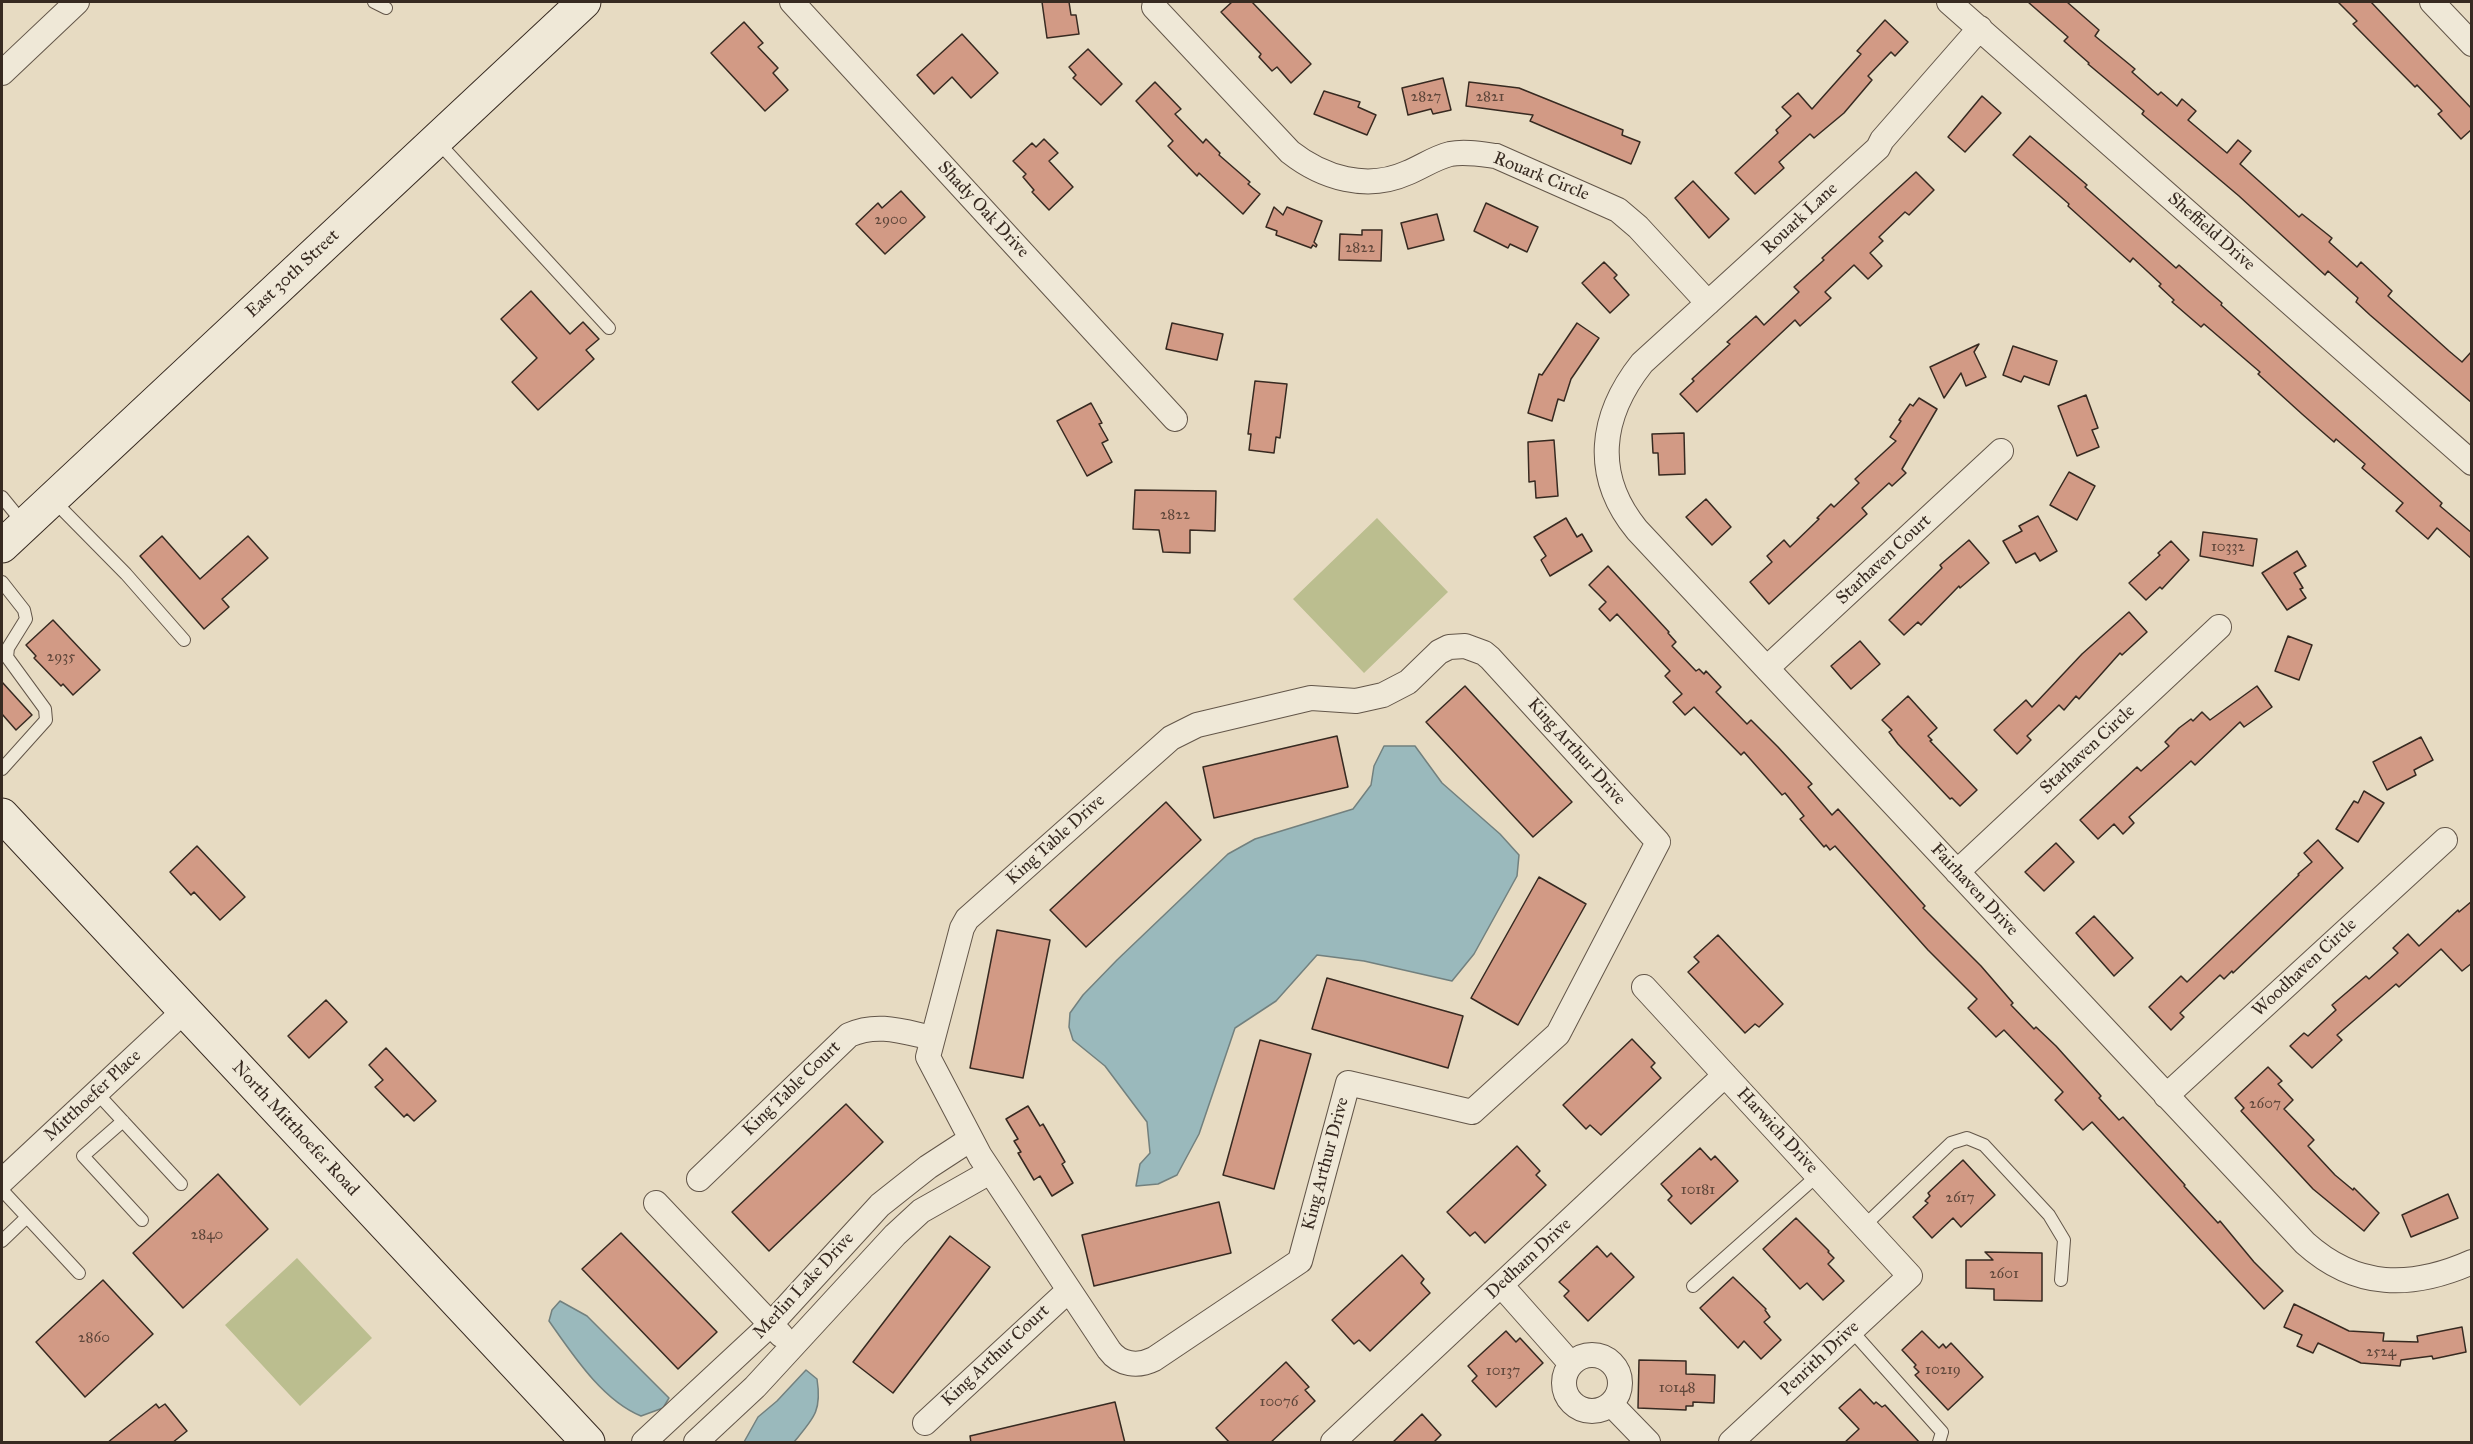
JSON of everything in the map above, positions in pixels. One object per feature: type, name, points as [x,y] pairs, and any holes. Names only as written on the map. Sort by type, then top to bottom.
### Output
[{"type":"main road","name":"East 30th Street","points":[[13,535],[436,140],[574,5]]},
{"type":"main road","name":"North Mitthoefer Road","points":[[2,815],[588,1443]]},
{"type":"street","points":[[2,73],[77,2]]},
{"type":"street","name":"Shady Oak Drive","points":[[792,2],[1175,418]]},
{"type":"street","name":"Sheffield Drive","points":[[1949,2],[2472,463]]},
{"type":"street","points":[[2432,2],[2472,44]]},
{"type":"street","name":"Rouark Circle","points":[[1154,7],[1290,152],[1313,168],[1332,177],[1350,181],[1379,180],[1407,173],[1449,154],[1496,156],[1618,210],[1638,227],[1708,303]]},
{"type":"street","name":"Rouark Lane","points":[[1615,405],[1642,363],[1878,148],[1882,140],[1980,28]]},
{"type":"street","name":"Fairhaven Drive","points":[[1615,405],[1609,424],[1606,453],[1612,486],[1623,510],[1637,530],[2304,1243],[2320,1256],[2347,1271],[2377,1280],[2408,1281],[2437,1276],[2472,1262]]},
{"type":"street","name":"Starhaven Court","points":[[1767,668],[2001,451]]},
{"type":"street","name":"Starhaven Circle","points":[[1957,872],[2219,627]]},
{"type":"street","name":"King Arthur Drive","points":[[980,1156],[1115,1357],[1125,1363],[1134,1364],[1154,1359],[1300,1261],[1348,1083],[1472,1112],[1558,1034],[1658,842],[1485,653],[1465,646],[1446,648],[1408,682],[1383,695]]},
{"type":"street","name":"King Table Drive","points":[[980,1156],[928,1057],[962,928],[968,919],[1171,738],[1197,725],[1311,698],[1356,701],[1383,695]]},
{"type":"street","name":"Woodhaven Circle","points":[[2166,1096],[2445,840]]},
{"type":"street","name":"Harwich Drive","points":[[1644,987],[1910,1276]]},
{"type":"street","name":"Mitthoefer Place","points":[[2,1181],[184,1011]]},
{"type":"street","name":"King Table Court","points":[[699,1179],[849,1035],[863,1029],[884,1027],[933,1038]]},
{"type":"street","name":"Dedham Drive","points":[[1333,1443],[1725,1075]]},
{"type":"street","name":"Merlin Lake Drive","points":[[644,1443],[771,1324],[880,1205],[928,1167],[980,1156]]},
{"type":"street","name":"Merlin Lake Drive","points":[[696,1443],[755,1388],[894,1235],[980,1156]]},
{"type":"street","points":[[656,1203],[793,1348]]},
{"type":"street","name":"Penrith Drive","points":[[1731,1443],[1910,1276]]},
{"type":"street","points":[[1501,1285],[1571,1364]]},
{"type":"street","name":"King Arthur Court","points":[[925,1423],[1069,1290]]},
{"type":"street","points":[[1593,1355],[1610,1361],[1616,1369],[1620,1387],[1611,1404],[1595,1411],[1586,1411],[1570,1401],[1563,1385],[1564,1376],[1571,1364],[1583,1356],[1593,1355]]},
{"type":"street","points":[[1611,1404],[1648,1443]]},
{"type":"lane","points":[[374,2],[386,8]]},
{"type":"lane","points":[[436,140],[609,328]]},
{"type":"lane","points":[[2,497],[13,535]]},
{"type":"lane","points":[[52,499],[126,574],[184,640]]},
{"type":"lane","points":[[2,582],[24,610],[26,619],[8,648],[7,657],[45,710],[45,720],[2,769]]},
{"type":"lane","points":[[96,1092],[181,1184]]},
{"type":"lane","points":[[123,1121],[83,1156],[142,1220]]},
{"type":"lane","points":[[1864,1226],[1951,1143],[1966,1138],[1984,1145],[2049,1215],[2064,1240],[2061,1280]]},
{"type":"lane","points":[[1693,1286],[1818,1175]]},
{"type":"lane","points":[[2,1190],[79,1273]]},
{"type":"lane","points":[[2,1241],[27,1217]]},
{"type":"lane","points":[[1851,1330],[1942,1432],[1939,1443]]},
{"type":"green space","points":[[1377,518],[1448,592],[1364,673],[1293,599]]},
{"type":"green space","points":[[297,1258],[372,1338],[300,1406],[225,1325]]},
{"type":"water","points":[[1384,746],[1415,746],[1442,783],[1500,834],[1519,855],[1517,876],[1474,954],[1452,981],[1364,961],[1317,955],[1276,1001],[1235,1028],[1199,1134],[1177,1175],[1158,1184],[1136,1186],[1140,1164],[1150,1153],[1147,1122],[1105,1066],[1073,1040],[1069,1027],[1070,1013],[1083,995],[1117,960],[1228,854],[1255,839],[1353,809],[1371,785],[1374,766]]},
{"type":"water","points":[[560,1301],[587,1316],[669,1398],[663,1408],[641,1416],[627,1409],[601,1388],[578,1362],[549,1321],[552,1310]]},
{"type":"water","points":[[806,1370],[817,1379],[817,1407],[815,1414],[794,1442],[744,1442],[758,1417],[777,1401]]},
{"type":"building","points":[[1042,2],[1069,2],[1071,15],[1076,15],[1079,34],[1047,38]]},
{"type":"building","points":[[1232,2],[1252,2],[1311,64],[1291,83],[1277,67],[1272,71],[1259,57],[1261,54],[1221,12]]},
{"type":"building","points":[[2028,2],[2067,2],[2099,30],[2095,36],[2135,69],[2132,72],[2158,95],[2161,92],[2177,106],[2182,99],[2196,111],[2188,120],[2227,153],[2238,140],[2251,151],[2240,164],[2299,217],[2302,214],[2332,238],[2329,242],[2357,267],[2361,262],[2392,291],[2388,296],[2462,362],[2472,351],[2472,403],[2370,315],[2356,302],[2358,298],[2328,271],[2325,275],[2239,196],[2142,114],[2144,111],[2088,64],[2064,41],[2068,37]]},
{"type":"building","points":[[2338,2],[2371,2],[2472,109],[2472,129],[2461,139],[2438,114],[2442,111],[2353,24],[2357,21]]},
{"type":"building","points":[[1885,20],[1908,42],[1895,56],[1891,52],[1868,76],[1872,80],[1844,113],[1814,138],[1810,134],[1779,162],[1784,168],[1755,194],[1735,173],[1778,133],[1776,130],[1791,116],[1782,107],[1798,93],[1812,109],[1861,54],[1857,51]]},
{"type":"building","points":[[744,22],[763,43],[758,47],[778,68],[773,73],[788,90],[765,111],[711,53]]},
{"type":"building","points":[[962,34],[998,73],[971,98],[952,77],[934,94],[917,75]]},
{"type":"building","points":[[1088,49],[1122,84],[1101,105],[1073,78],[1076,75],[1069,67]]},
{"type":"building","points":[[1443,78],[1451,110],[1433,114],[1431,109],[1408,115],[1402,88]]},
{"type":"building","points":[[1155,82],[1181,109],[1175,114],[1203,143],[1206,139],[1220,153],[1219,155],[1250,182],[1248,184],[1260,194],[1243,214],[1199,173],[1197,176],[1168,146],[1173,141],[1136,101]]},
{"type":"building","points":[[1469,82],[1519,88],[1623,130],[1622,135],[1640,142],[1631,164],[1530,121],[1533,115],[1466,106]]},
{"type":"building","points":[[1324,91],[1360,102],[1358,107],[1376,115],[1367,135],[1314,114]]},
{"type":"building","points":[[1982,96],[2001,113],[1965,152],[1948,137]]},
{"type":"building","points":[[2030,136],[2087,185],[2085,187],[2176,268],[2179,265],[2222,303],[2221,305],[2442,503],[2440,506],[2472,533],[2472,559],[2437,528],[2428,539],[2396,511],[2403,503],[2362,468],[2365,464],[2336,439],[2334,442],[2258,374],[2260,372],[2204,324],[2201,327],[2172,302],[2174,300],[2159,286],[2161,284],[2133,258],[2130,262],[2013,155]]},
{"type":"building","points":[[1044,139],[1058,153],[1049,161],[1073,187],[1049,210],[1032,192],[1034,190],[1023,177],[1026,174],[1013,161],[1032,143],[1036,147]]},
{"type":"building","points":[[1916,172],[1934,190],[1909,215],[1905,212],[1879,237],[1883,241],[1870,253],[1882,266],[1868,279],[1854,265],[1825,292],[1831,298],[1800,326],[1795,320],[1697,412],[1680,394],[1694,381],[1692,379],[1730,344],[1727,342],[1756,316],[1764,325],[1799,292],[1794,287],[1824,260],[1822,258]]},
{"type":"building","points":[[1693,181],[1729,219],[1709,238],[1675,198]]},
{"type":"building","points":[[901,191],[925,217],[885,254],[856,224],[878,203],[882,208]]},
{"type":"building","points":[[1486,203],[1538,227],[1527,252],[1510,244],[1508,248],[1474,231]]},
{"type":"building","points":[[1274,207],[1283,215],[1287,207],[1322,221],[1314,242],[1316,247],[1313,245],[1311,248],[1276,235],[1277,231],[1266,227]]},
{"type":"building","points":[[1437,214],[1444,240],[1408,249],[1401,223]]},
{"type":"building","points":[[1362,230],[1382,230],[1381,261],[1339,260],[1340,234],[1362,235]]},
{"type":"building","points":[[1604,262],[1617,275],[1614,278],[1629,295],[1610,313],[1582,283]]},
{"type":"building","points":[[531,291],[570,334],[583,322],[599,339],[586,350],[594,359],[538,410],[512,382],[537,358],[501,319]]},
{"type":"building","points":[[1172,323],[1223,334],[1217,360],[1166,349]]},
{"type":"building","points":[[1577,323],[1599,338],[1571,379],[1564,401],[1558,399],[1552,421],[1528,413],[1539,374],[1542,375]]},
{"type":"building","points":[[1979,344],[1974,352],[1986,377],[1966,386],[1961,373],[1944,398],[1930,367]]},
{"type":"building","points":[[2013,346],[2057,361],[2049,385],[2024,376],[2021,382],[2003,375]]},
{"type":"building","points":[[1255,381],[1287,384],[1280,438],[1276,437],[1274,453],[1249,450],[1251,434],[1248,434]]},
{"type":"building","points":[[2086,395],[2098,428],[2092,430],[2099,447],[2077,456],[2058,406]]},
{"type":"building","points":[[1919,398],[1937,409],[1902,469],[1906,473],[1892,486],[1889,483],[1862,508],[1867,514],[1769,604],[1750,582],[1772,562],[1767,556],[1784,540],[1790,547],[1831,504],[1834,507],[1859,483],[1855,479],[1896,441],[1890,437],[1901,421],[1899,420],[1910,404],[1913,406]]},
{"type":"building","points":[[1091,403],[1102,423],[1099,424],[1108,440],[1102,443],[1112,462],[1087,476],[1057,421]]},
{"type":"building","points":[[1684,433],[1685,474],[1659,475],[1658,453],[1653,453],[1652,434]]},
{"type":"building","points":[[1554,440],[1558,496],[1536,498],[1535,481],[1529,482],[1528,442]]},
{"type":"building","points":[[2069,472],[2095,486],[2077,520],[2050,505]]},
{"type":"building","points":[[1135,490],[1216,491],[1215,531],[1190,530],[1190,553],[1163,552],[1159,530],[1133,529]]},
{"type":"building","points":[[1706,499],[1731,527],[1712,545],[1686,517]]},
{"type":"building","points":[[2038,516],[2057,551],[2040,561],[2035,553],[2016,563],[2003,541],[2022,531],[2019,526]]},
{"type":"building","points":[[1566,518],[1577,537],[1582,534],[1592,551],[1550,576],[1541,560],[1546,556],[1534,537]]},
{"type":"building","points":[[2203,532],[2257,539],[2253,566],[2200,556]]},
{"type":"building","points":[[162,536],[200,579],[248,536],[268,558],[222,599],[229,607],[204,629],[140,556]]},
{"type":"building","points":[[1969,540],[1989,563],[1960,588],[1959,586],[1921,625],[1918,622],[1904,635],[1889,620],[1942,568],[1940,565]]},
{"type":"building","points":[[2171,541],[2189,560],[2162,589],[2160,587],[2146,600],[2129,583],[2160,555],[2158,553]]},
{"type":"building","points":[[2297,551],[2306,566],[2294,573],[2306,598],[2287,610],[2262,573]]},
{"type":"building","points":[[1608,566],[1669,632],[1676,642],[1672,646],[1696,671],[1699,669],[1704,674],[1706,671],[1721,687],[1716,692],[1747,724],[1751,720],[1778,747],[1812,784],[1808,787],[1832,815],[1838,809],[1925,906],[1923,908],[1981,966],[2013,1003],[2011,1005],[2034,1029],[2036,1027],[2056,1046],[2101,1096],[2099,1098],[2119,1120],[2123,1117],[2218,1223],[2220,1221],[2254,1262],[2283,1291],[2264,1309],[2092,1122],[2083,1130],[2055,1100],[2063,1092],[2004,1030],[1996,1037],[1968,1008],[1977,999],[1928,950],[1835,846],[1830,850],[1826,845],[1824,847],[1800,819],[1804,816],[1785,793],[1782,795],[1744,752],[1741,755],[1694,707],[1685,715],[1673,702],[1682,694],[1665,676],[1670,671],[1617,614],[1610,621],[1599,609],[1606,602],[1589,585]]},
{"type":"building","points":[[2129,612],[2147,632],[2122,655],[2120,653],[2079,699],[2076,696],[2064,710],[2059,705],[2027,736],[2031,740],[2017,754],[1994,730],[2026,700],[2032,707],[2082,654]]},
{"type":"building","points":[[53,620],[100,670],[73,695],[34,658],[36,656],[26,645]]},
{"type":"building","points":[[2288,636],[2312,645],[2299,680],[2275,671]]},
{"type":"building","points":[[1860,641],[1880,664],[1851,689],[1831,666]]},
{"type":"building","points":[[2,682],[32,715],[16,730],[2,714]]},
{"type":"building","points":[[1465,686],[1572,802],[1533,837],[1426,722]]},
{"type":"building","points":[[2257,686],[2272,707],[2244,727],[2240,722],[2195,765],[2191,761],[2129,817],[2134,823],[2123,834],[2114,824],[2098,839],[2080,820],[2137,767],[2141,771],[2169,746],[2165,742],[2179,728],[2191,719],[2193,721],[2202,712],[2210,720]]},
{"type":"building","points":[[1908,696],[1937,728],[1928,736],[1932,740],[1930,741],[1977,790],[1960,806],[1952,798],[1950,799],[1898,744],[1889,732],[1892,730],[1882,720]]},
{"type":"building","points":[[1337,736],[1348,787],[1214,818],[1203,767]]},
{"type":"building","points":[[2421,737],[2433,760],[2414,770],[2416,775],[2387,790],[2373,762]]},
{"type":"building","points":[[2364,791],[2384,803],[2358,842],[2336,829],[2354,801],[2358,803]]},
{"type":"building","points":[[1166,802],[1201,840],[1086,947],[1050,910]]},
{"type":"building","points":[[2318,840],[2343,868],[2233,973],[2232,971],[2224,979],[2220,975],[2180,1013],[2184,1017],[2171,1030],[2149,1007],[2181,976],[2187,982],[2299,875],[2312,862],[2304,853]]},
{"type":"building","points":[[2056,843],[2074,862],[2044,891],[2025,872]]},
{"type":"building","points":[[197,846],[245,897],[220,920],[194,892],[191,895],[170,872]]},
{"type":"building","points":[[1539,877],[1586,904],[1518,1025],[1471,998]]},
{"type":"building","points":[[2472,901],[2472,963],[2462,971],[2441,949],[2399,987],[2396,984],[2337,1035],[2342,1040],[2312,1068],[2290,1046],[2304,1033],[2308,1036],[2336,1010],[2332,1005],[2366,976],[2369,979],[2398,953],[2393,948],[2408,934],[2419,946],[2458,910],[2459,912]]},
{"type":"building","points":[[2094,916],[2133,958],[2114,976],[2076,933]]},
{"type":"building","points":[[997,930],[1050,940],[1023,1078],[970,1068]]},
{"type":"building","points":[[1718,935],[1783,1004],[1759,1027],[1755,1024],[1745,1033],[1688,972],[1699,962],[1694,957]]},
{"type":"building","points":[[1327,978],[1463,1016],[1448,1068],[1312,1029]]},
{"type":"building","points":[[326,1000],[347,1022],[309,1058],[288,1036]]},
{"type":"building","points":[[1632,1039],[1655,1063],[1651,1067],[1661,1078],[1601,1135],[1590,1125],[1586,1129],[1563,1105]]},
{"type":"building","points":[[1260,1040],[1311,1054],[1274,1189],[1223,1175]]},
{"type":"building","points":[[386,1048],[436,1101],[414,1121],[407,1114],[404,1117],[375,1087],[383,1080],[369,1065]]},
{"type":"building","points":[[2268,1067],[2282,1081],[2278,1084],[2293,1100],[2284,1109],[2314,1140],[2308,1146],[2335,1175],[2353,1190],[2354,1188],[2379,1213],[2364,1231],[2313,1189],[2241,1111],[2244,1108],[2235,1098]]},
{"type":"building","points":[[846,1104],[883,1142],[769,1251],[732,1212]]},
{"type":"building","points":[[1028,1106],[1040,1126],[1043,1124],[1065,1162],[1062,1164],[1073,1183],[1052,1196],[1040,1176],[1034,1180],[1018,1153],[1021,1152],[1014,1141],[1018,1139],[1006,1119]]},
{"type":"building","points":[[1517,1146],[1540,1171],[1536,1175],[1546,1185],[1485,1243],[1475,1232],[1470,1236],[1447,1212]]},
{"type":"building","points":[[1700,1148],[1711,1160],[1715,1156],[1738,1181],[1691,1224],[1668,1200],[1672,1196],[1661,1184]]},
{"type":"building","points":[[1963,1160],[1995,1195],[1961,1227],[1953,1218],[1932,1238],[1913,1217],[1928,1203],[1925,1201],[1930,1196],[1928,1193]]},
{"type":"building","points":[[218,1174],[268,1229],[183,1308],[133,1253]]},
{"type":"building","points":[[2448,1194],[2458,1218],[2411,1237],[2402,1215]]},
{"type":"building","points":[[1219,1202],[1231,1253],[1094,1286],[1082,1235]]},
{"type":"building","points":[[1796,1218],[1829,1251],[1834,1258],[1828,1264],[1844,1281],[1823,1300],[1807,1283],[1800,1289],[1763,1249]]},
{"type":"building","points":[[621,1233],[717,1332],[678,1369],[582,1269]]},
{"type":"building","points":[[950,1236],[990,1267],[893,1393],[853,1362]]},
{"type":"building","points":[[1597,1246],[1607,1257],[1611,1253],[1634,1277],[1588,1321],[1564,1296],[1569,1291],[1559,1282]]},
{"type":"building","points":[[1985,1252],[2042,1253],[2042,1301],[1994,1300],[1994,1289],[1966,1288],[1966,1260],[1993,1260]]},
{"type":"building","points":[[1402,1255],[1424,1279],[1421,1283],[1430,1293],[1370,1351],[1359,1340],[1354,1344],[1332,1320]]},
{"type":"building","points":[[1733,1277],[1766,1309],[1770,1317],[1764,1322],[1781,1340],[1761,1359],[1744,1341],[1738,1348],[1700,1308]]},
{"type":"building","points":[[103,1280],[153,1334],[85,1397],[36,1342]]},
{"type":"building","points":[[2294,1304],[2349,1331],[2384,1333],[2383,1341],[2418,1342],[2417,1336],[2462,1327],[2466,1352],[2433,1359],[2432,1356],[2401,1360],[2400,1366],[2361,1363],[2318,1343],[2313,1353],[2297,1346],[2302,1335],[2284,1327]]},
{"type":"building","points":[[1506,1331],[1516,1342],[1520,1338],[1543,1363],[1496,1407],[1472,1381],[1477,1376],[1468,1366]]},
{"type":"building","points":[[1922,1331],[1939,1348],[1943,1344],[1946,1348],[1951,1343],[1983,1377],[1948,1410],[1915,1375],[1919,1372],[1914,1367],[1916,1365],[1902,1350]]},
{"type":"building","points":[[1639,1360],[1686,1361],[1686,1374],[1715,1375],[1714,1403],[1693,1402],[1693,1406],[1686,1406],[1686,1410],[1638,1408]]},
{"type":"building","points":[[1286,1362],[1309,1387],[1305,1390],[1315,1401],[1270,1443],[1230,1443],[1216,1428]]},
{"type":"building","points":[[1860,1389],[1874,1404],[1876,1402],[1882,1407],[1885,1405],[1920,1443],[1844,1443],[1859,1429],[1839,1408]]},
{"type":"building","points":[[1115,1402],[1125,1443],[971,1443],[970,1436]]},
{"type":"building","points":[[156,1404],[159,1408],[165,1404],[187,1431],[172,1443],[107,1443]]},
{"type":"building","points":[[1422,1414],[1441,1435],[1433,1443],[1392,1443]]}]
